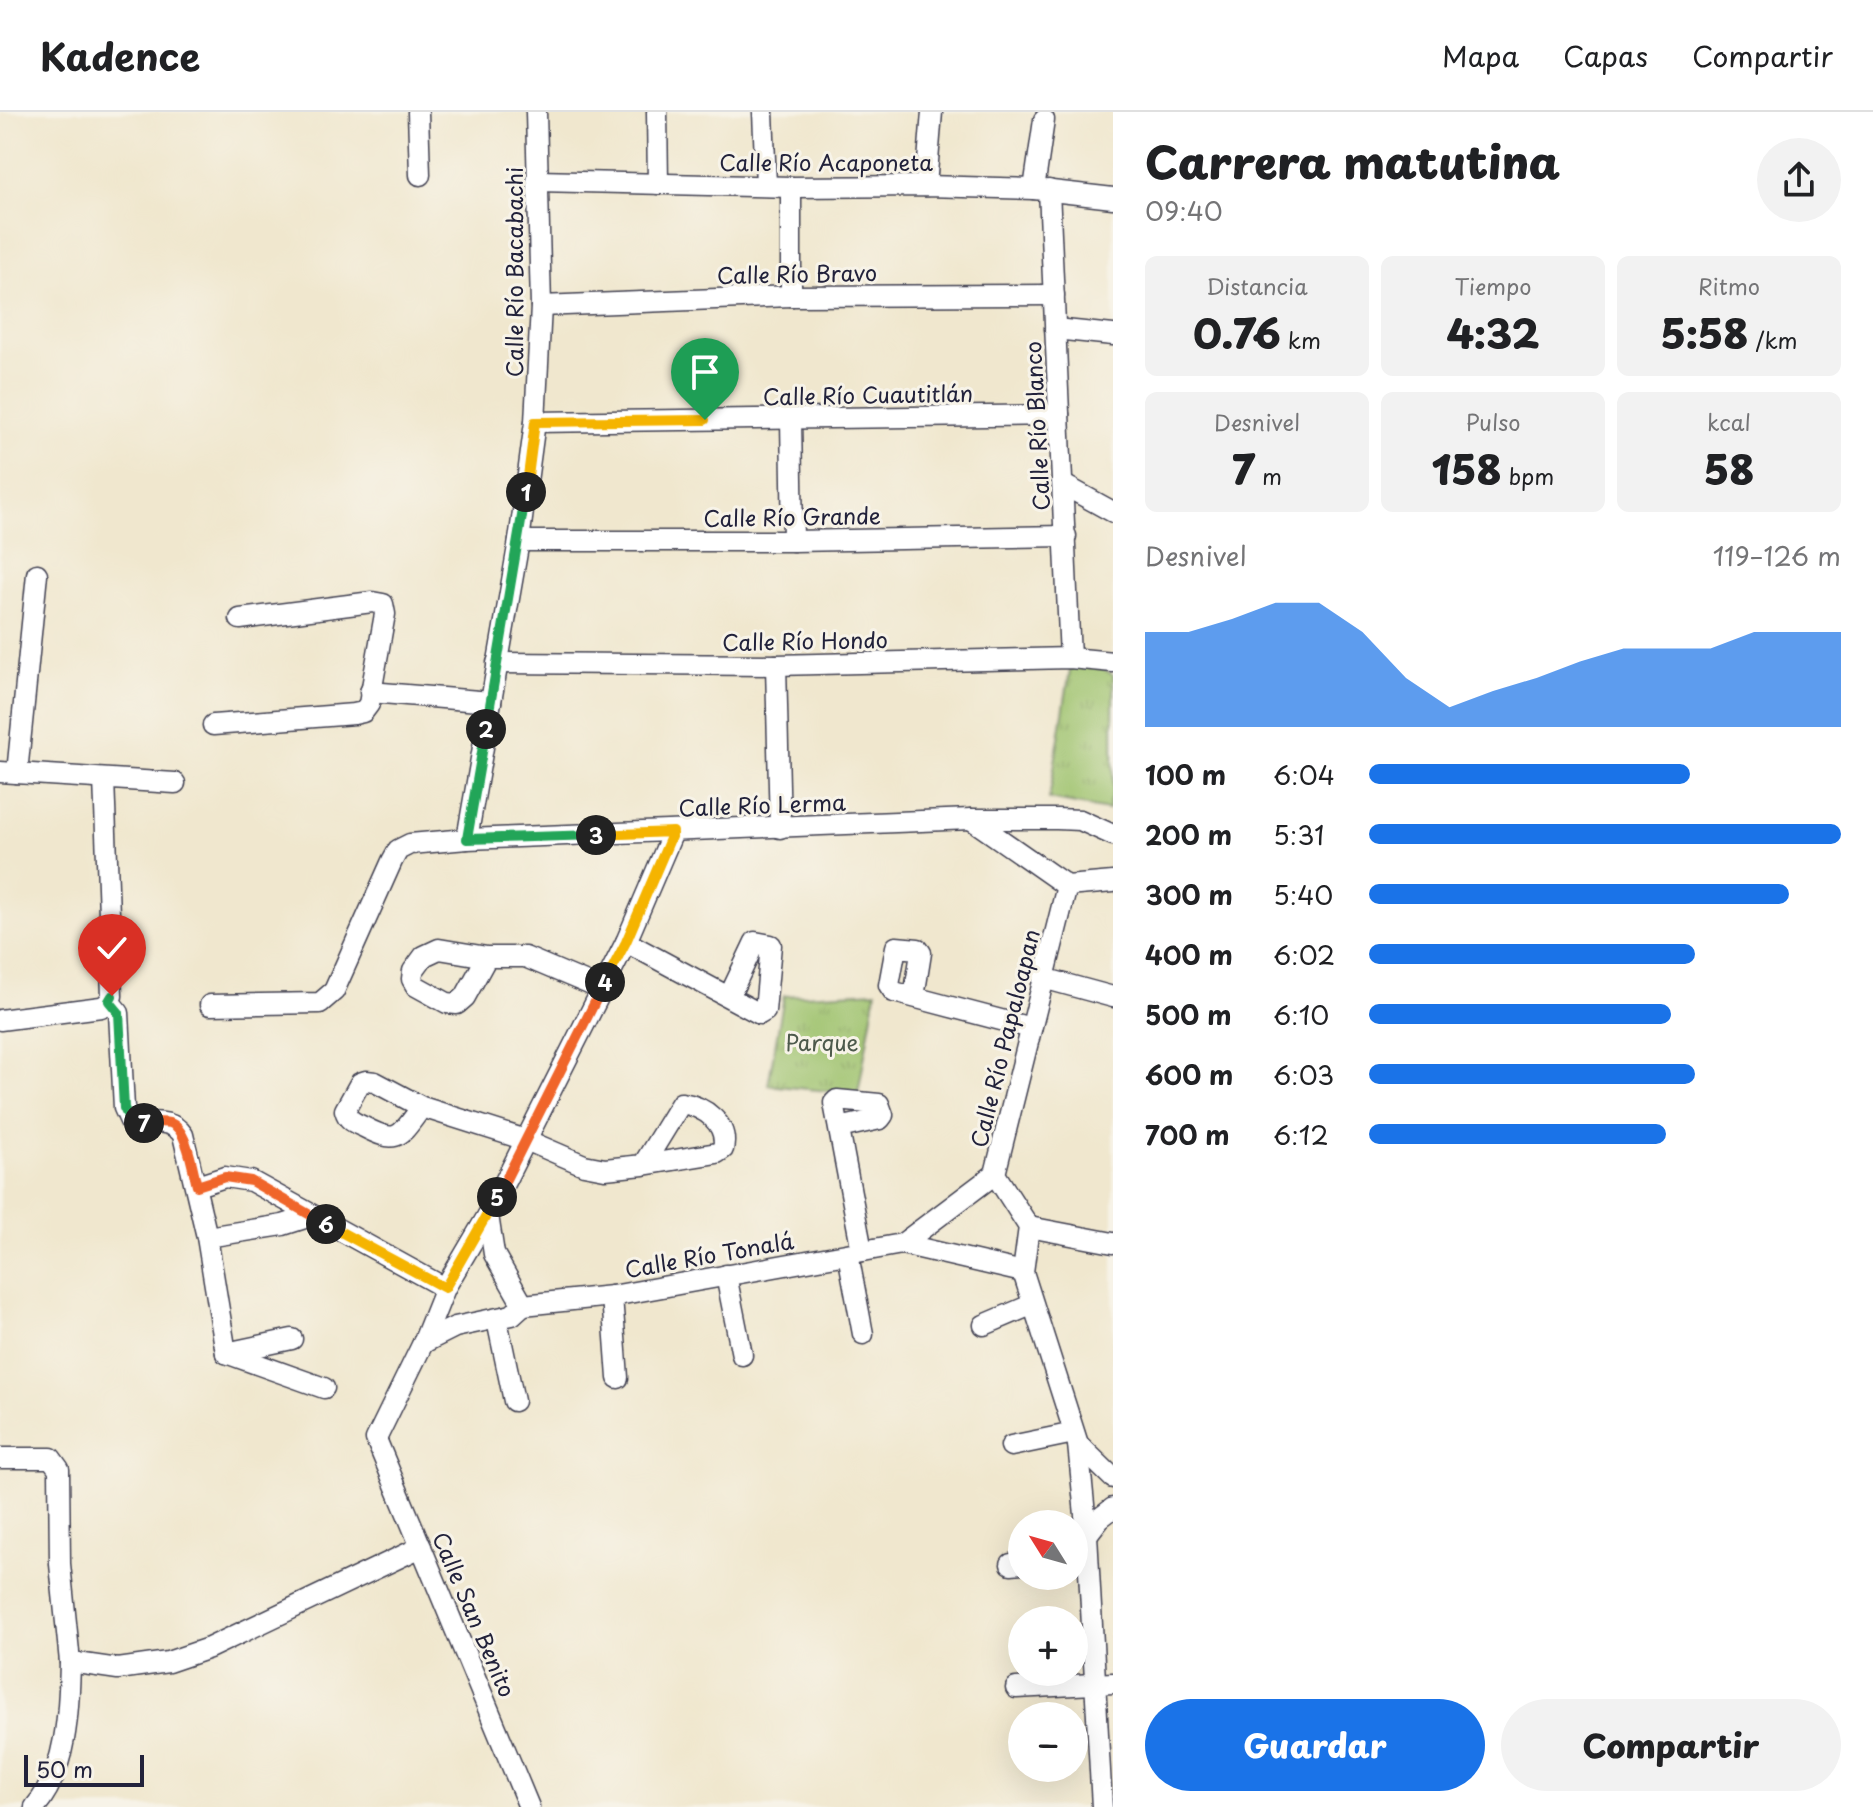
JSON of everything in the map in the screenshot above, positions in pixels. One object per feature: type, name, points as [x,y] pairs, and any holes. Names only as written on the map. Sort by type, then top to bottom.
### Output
[{"type":"street","points":[[418,112],[420,175]]},
{"type":"street","points":[[657,112],[658,184]]},
{"type":"street","points":[[763,112],[766,185]]},
{"type":"street","points":[[926,186],[932,112]]},
{"type":"street","name":"Calle Río Bacabachi","points":[[467,839],[519,541],[535,422],[541,306],[535,118]]},
{"type":"street","name":"Calle Río Blanco","points":[[1044,120],[1041,190],[1054,295],[1070,658]]},
{"type":"street","name":"Calle Río Acaponeta","points":[[537,181],[791,187],[926,186],[1041,190],[1113,198]]},
{"type":"street","points":[[791,187],[791,296]]},
{"type":"street","name":"Calle Río Bravo","points":[[541,306],[791,296],[1054,295]]},
{"type":"street","points":[[1055,329],[1113,335]]},
{"type":"street","name":"Calle Río Cuautitlán","points":[[535,422],[1059,415]]},
{"type":"street","points":[[791,419],[793,541]]},
{"type":"street","points":[[1064,485],[1113,512]]},
{"type":"street","name":"Calle Río Grande","points":[[519,541],[793,541],[1066,536]]},
{"type":"street","points":[[37,574],[9,773],[175,783]]},
{"type":"street","points":[[213,725],[354,714],[363,712],[369,704],[385,614],[383,604],[372,602],[240,619]]},
{"type":"street","name":"Calle Río Hondo","points":[[497,663],[776,665],[1070,658],[1113,662]]},
{"type":"street","points":[[776,665],[780,828]]},
{"type":"street","points":[[370,692],[491,702]]},
{"type":"street","points":[[0,1020],[101,1007],[112,996],[104,779]]},
{"type":"street","points":[[971,819],[1067,886],[1113,882]]},
{"type":"street","name":"Calle Río Lerma","points":[[210,1005],[320,1003],[328,998],[334,991],[392,861],[398,850],[410,844],[467,839],[971,819],[1080,820],[1113,835]]},
{"type":"street","points":[[423,1343],[445,1288],[488,1215],[626,942],[673,832]]},
{"type":"street","name":"Calle Río Papaloapan","points":[[1029,1227],[995,1174],[1067,886]]},
{"type":"street","points":[[626,942],[729,997]]},
{"type":"street","points":[[914,997],[921,957],[918,949],[896,947],[890,989],[914,997],[1031,1028]]},
{"type":"street","points":[[487,957],[525,957],[601,989]]},
{"type":"street","points":[[1043,978],[1113,997]]},
{"type":"street","points":[[109,1001],[119,1013],[124,1108],[130,1121],[170,1123],[183,1135],[197,1186],[226,1353]]},
{"type":"street","points":[[422,1107],[526,1140],[584,1165],[605,1169],[643,1165]]},
{"type":"street","points":[[839,1128],[863,1334]]},
{"type":"street","name":"Calle Río Tonalá","points":[[902,1244],[995,1174]]},
{"type":"street","points":[[197,1186],[225,1177],[251,1181],[445,1288]]},
{"type":"street","points":[[423,1343],[455,1327],[512,1315],[523,1305],[494,1254],[488,1215]]},
{"type":"street","points":[[207,1237],[283,1225],[311,1216]]},
{"type":"street","points":[[1084,1510],[1076,1438],[1031,1305],[1023,1272],[1029,1227],[1113,1243]]},
{"type":"street","name":"Calle Río Tonalá","points":[[523,1305],[612,1296],[902,1244],[1023,1272]]},
{"type":"street","points":[[465,1252],[494,1254]]},
{"type":"street","points":[[726,1275],[742,1355]]},
{"type":"street","points":[[612,1296],[618,1378]]},
{"type":"street","points":[[984,1325],[1031,1305]]},
{"type":"street","points":[[438,1309],[455,1327]]},
{"type":"street","points":[[497,1320],[514,1401]]},
{"type":"street","points":[[226,1353],[292,1339]]},
{"type":"street","name":"Calle San Benito","points":[[423,1343],[376,1439],[529,1807]]},
{"type":"street","points":[[226,1353],[324,1388]]},
{"type":"street","points":[[1011,1446],[1076,1438]]},
{"type":"street","points":[[1076,1438],[1113,1478]]},
{"type":"street","points":[[0,1458],[51,1458],[59,1469],[60,1564],[70,1662],[69,1696],[58,1765],[45,1796],[35,1807]]},
{"type":"street","points":[[1088,1534],[1113,1508]]},
{"type":"street","points":[[70,1662],[118,1669],[168,1662],[209,1648],[421,1547]]},
{"type":"street","points":[[1087,1590],[1105,1684],[1102,1807]]},
{"type":"street","points":[[1016,1688],[1105,1684]]},
{"type":"green space","points":[[1093,662],[1113,675],[1113,790],[1108,810],[1049,799],[1071,664]]},
{"type":"green space","name":"Parque","points":[[876,991],[858,1094],[768,1085],[784,996]]},
{"type":"route","points":[[112,996],[109,1001],[119,1013],[124,1108],[130,1121],[170,1123],[177,1127],[183,1135],[197,1186],[225,1177],[251,1181],[445,1288],[488,1215],[626,942],[673,832],[467,839],[519,541],[535,422],[705,420]]}]
